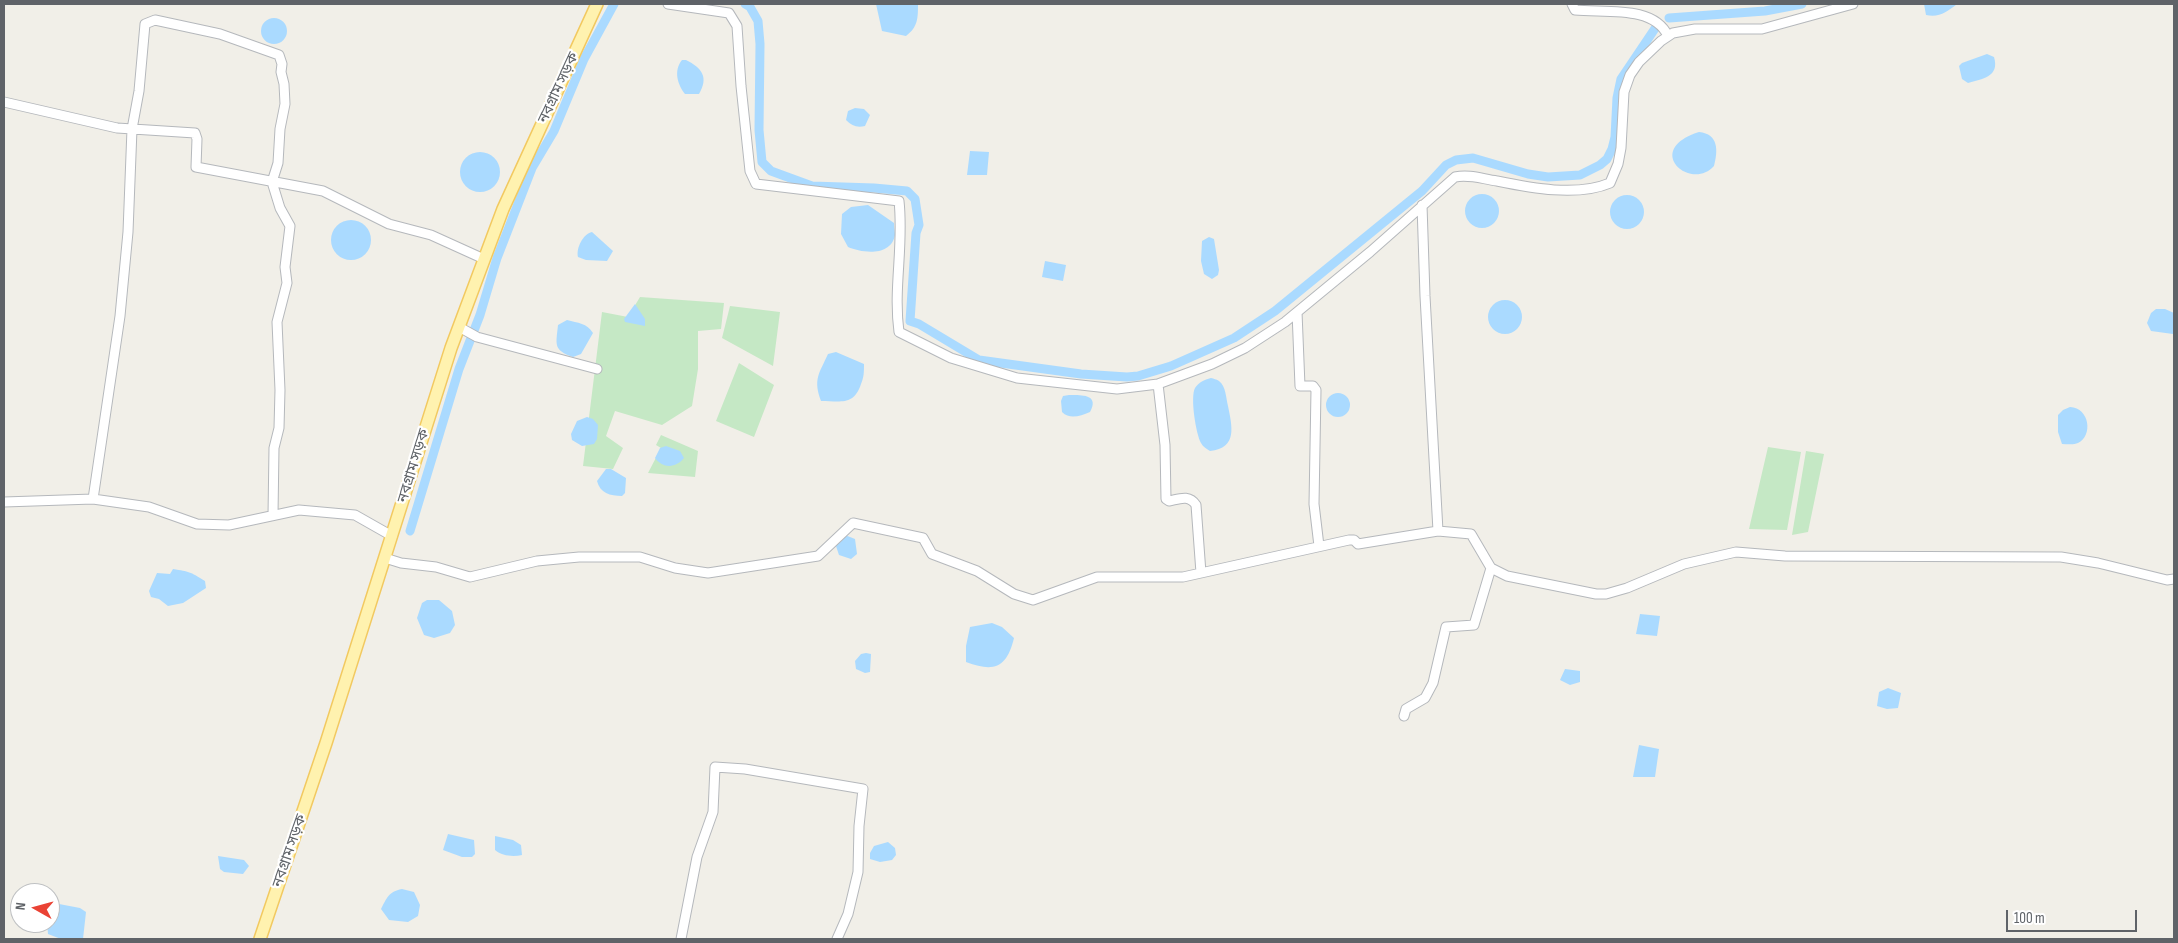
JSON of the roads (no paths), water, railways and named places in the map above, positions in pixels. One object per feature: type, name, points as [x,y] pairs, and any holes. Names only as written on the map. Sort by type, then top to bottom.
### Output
[{"type":"main road","name":"নবগ্রাম সড়ক","points":[[260,939],[484,259],[503,209],[597,4]]},
{"type":"street","points":[[668,4],[729,13],[737,26],[750,171],[756,184],[899,201],[902,227],[896,311],[899,332],[951,358],[1017,378],[1116,389],[1158,384],[1212,364],[1245,348],[1285,322],[1370,252],[1455,177],[1466,175],[1510,184],[1567,190],[1600,187],[1610,183],[1618,164],[1621,148],[1624,92],[1630,75],[1649,52],[1673,33],[1695,29],[1762,29],[1853,4]]},
{"type":"street","points":[[1572,4],[1576,10],[1648,17],[1660,23],[1668,36]]},
{"type":"street","points":[[93,500],[120,316],[128,232],[132,129],[139,91],[142,35],[145,24],[155,20],[235,38],[279,55],[282,64],[281,72],[285,104],[280,129],[278,163],[272,182],[280,208],[290,226],[285,267],[287,283],[277,322],[280,390],[279,428],[274,448],[273,515]]},
{"type":"street","points":[[4,102],[117,128],[195,133],[197,140],[196,167],[323,191],[389,224],[431,235],[484,259]]},
{"type":"street","points":[[1422,205],[1438,531]]},
{"type":"street","points":[[1297,312],[1300,386],[1313,386],[1316,390],[1314,504],[1319,546]]},
{"type":"street","points":[[462,329],[477,337],[597,369]]},
{"type":"street","points":[[1158,384],[1165,445],[1166,499],[1169,501],[1187,497],[1191,498],[1196,505],[1201,573]]},
{"type":"street","points":[[4,502],[93,500],[149,508],[197,524],[229,525],[299,510],[355,515],[392,536]]},
{"type":"street","points":[[385,558],[401,563],[436,567],[470,577],[537,561],[579,558],[640,557],[675,568],[708,573],[818,556],[853,523],[923,538],[932,554],[976,571],[1014,594],[1033,600],[1097,577],[1183,577],[1319,546],[1353,540],[1358,544],[1438,531],[1472,534],[1491,568],[1507,576],[1527,582],[1596,594],[1606,594],[1627,588],[1684,564],[1736,552],[1785,556],[2061,557],[2098,563],[2167,580],[2174,580]]},
{"type":"street","points":[[1404,716],[1406,709],[1425,698],[1433,683],[1446,627],[1474,625],[1491,568]]},
{"type":"street","points":[[681,939],[697,857],[714,812],[715,767],[745,769],[863,789],[859,826],[858,872],[848,914],[837,939]]},
{"type":"water","points":[[876,4],[918,4],[915,26],[906,36],[882,31]]},
{"type":"water","points":[[1924,4],[1957,4],[1943,14],[1931,16],[1926,15]]},
{"type":"water","points":[[274,18],[283,22],[287,31],[283,40],[274,44],[265,40],[261,31],[265,22]]},
{"type":"water","points":[[1987,54],[1994,57],[1995,64],[1992,73],[1984,78],[1968,83],[1962,79],[1959,66],[1962,63]]},
{"type":"water","points":[[682,60],[686,60],[696,66],[704,78],[699,94],[685,94],[680,86],[677,73]]},
{"type":"water","points":[[855,108],[864,109],[870,115],[865,126],[855,126],[846,120],[848,111]]},
{"type":"water","points":[[1699,132],[1706,133],[1714,140],[1716,155],[1714,166],[1704,173],[1694,174],[1684,171],[1676,165],[1673,158],[1674,149],[1682,140]]},
{"type":"water","points":[[970,151],[989,152],[987,175],[967,175]]},
{"type":"water","points":[[480,152],[494,158],[500,172],[494,186],[480,192],[466,186],[460,172],[466,158]]},
{"type":"water","points":[[1482,194],[1494,199],[1499,211],[1494,223],[1482,228],[1470,223],[1465,211],[1470,199]]},
{"type":"water","points":[[1627,195],[1639,200],[1644,212],[1639,224],[1627,229],[1615,224],[1610,212],[1615,200]]},
{"type":"water","points":[[868,205],[894,223],[895,235],[892,242],[888,247],[875,252],[861,251],[848,247],[841,234],[842,214],[851,207]]},
{"type":"water","points":[[355,220],[362,223],[368,229],[371,240],[370,248],[362,257],[355,260],[347,260],[340,257],[332,248],[331,236],[334,229],[343,221]]},
{"type":"water","points":[[592,232],[613,251],[607,261],[586,260],[578,257],[581,242],[586,235]]},
{"type":"water","points":[[1209,237],[1214,239],[1219,270],[1218,275],[1212,279],[1204,274],[1201,261],[1202,241]]},
{"type":"water","points":[[1045,261],[1066,265],[1063,281],[1042,277]]},
{"type":"water","points":[[1505,300],[1517,305],[1522,317],[1517,329],[1505,334],[1493,329],[1488,317],[1493,305]]},
{"type":"water","points":[[635,304],[645,319],[645,326],[625,322],[624,319]]},
{"type":"water","points":[[2156,309],[2165,309],[2174,313],[2173,334],[2151,331],[2147,323],[2151,313]]},
{"type":"water","points":[[567,320],[585,325],[593,333],[581,354],[573,357],[562,352],[557,346],[558,325]]},
{"type":"water","points":[[836,352],[864,364],[863,379],[858,391],[850,399],[846,401],[821,401],[817,387],[818,377],[828,354]]},
{"type":"water","points":[[1211,378],[1219,381],[1224,389],[1230,414],[1231,435],[1225,446],[1210,451],[1203,446],[1199,438],[1194,416],[1193,399],[1195,388]]},
{"type":"water","points":[[1338,393],[1347,396],[1350,405],[1347,414],[1338,417],[1329,414],[1326,405],[1329,396]]},
{"type":"water","points":[[1063,396],[1084,396],[1091,399],[1093,402],[1090,412],[1072,417],[1062,412],[1061,401]]},
{"type":"water","points":[[2070,407],[2082,412],[2085,417],[2087,423],[2086,435],[2078,443],[2062,444],[2058,432],[2058,415]]},
{"type":"water","points":[[587,417],[593,419],[598,425],[597,439],[594,444],[582,446],[572,440],[571,434],[577,421]]},
{"type":"water","points":[[666,446],[680,451],[684,458],[677,464],[669,466],[658,462],[655,458],[660,448]]},
{"type":"water","points":[[606,469],[611,469],[626,478],[625,493],[622,496],[606,493],[598,485],[597,481]]},
{"type":"water","points":[[845,535],[855,539],[857,554],[851,559],[839,555],[836,546]]},
{"type":"water","points":[[173,569],[196,575],[205,581],[206,588],[183,603],[168,606],[159,599],[151,597],[149,591],[157,573],[170,574]]},
{"type":"water","points":[[427,600],[439,600],[452,611],[455,625],[450,633],[434,638],[424,635],[417,618],[422,603]]},
{"type":"water","points":[[1640,614],[1660,616],[1657,636],[1636,634]]},
{"type":"water","points":[[992,623],[1002,627],[1014,638],[1008,656],[998,665],[992,667],[966,662],[966,646],[970,627]]},
{"type":"water","points":[[861,654],[871,654],[870,672],[865,673],[856,669],[855,661]]},
{"type":"water","points":[[1565,669],[1580,671],[1580,682],[1570,685],[1560,680]]},
{"type":"water","points":[[1888,688],[1901,693],[1898,708],[1887,709],[1877,706],[1879,692]]},
{"type":"water","points":[[1639,745],[1659,749],[1655,777],[1633,777]]},
{"type":"water","points":[[448,834],[474,840],[475,854],[472,857],[462,857],[443,850]]},
{"type":"water","points":[[495,836],[513,840],[521,845],[522,855],[508,856],[495,850]]},
{"type":"water","points":[[888,842],[895,848],[896,855],[892,860],[880,862],[870,859],[870,853],[874,846]]},
{"type":"water","points":[[218,856],[244,860],[249,866],[243,874],[224,872],[220,869]]},
{"type":"water","points":[[402,889],[414,892],[420,905],[418,916],[408,922],[389,920],[381,909],[391,894]]},
{"type":"water","points":[[60,904],[80,908],[86,912],[83,939],[61,939],[48,934],[60,933]]},
{"type":"waterway","points":[[410,531],[459,369],[480,315],[497,258],[532,168],[554,131],[584,59],[614,4]]},
{"type":"waterway","points":[[745,4],[750,7],[758,21],[760,44],[759,130],[762,162],[771,171],[812,186],[907,191],[915,199],[919,225],[916,233],[910,321],[919,324],[979,360],[1081,374],[1127,377],[1138,376],[1171,366],[1234,338],[1275,311],[1422,191],[1446,165],[1456,160],[1473,158],[1528,174],[1548,177],[1580,175],[1600,165],[1607,159],[1615,137],[1617,98],[1621,79],[1656,27]]},
{"type":"waterway","points":[[1669,18],[1765,11],[1802,4]]}]
